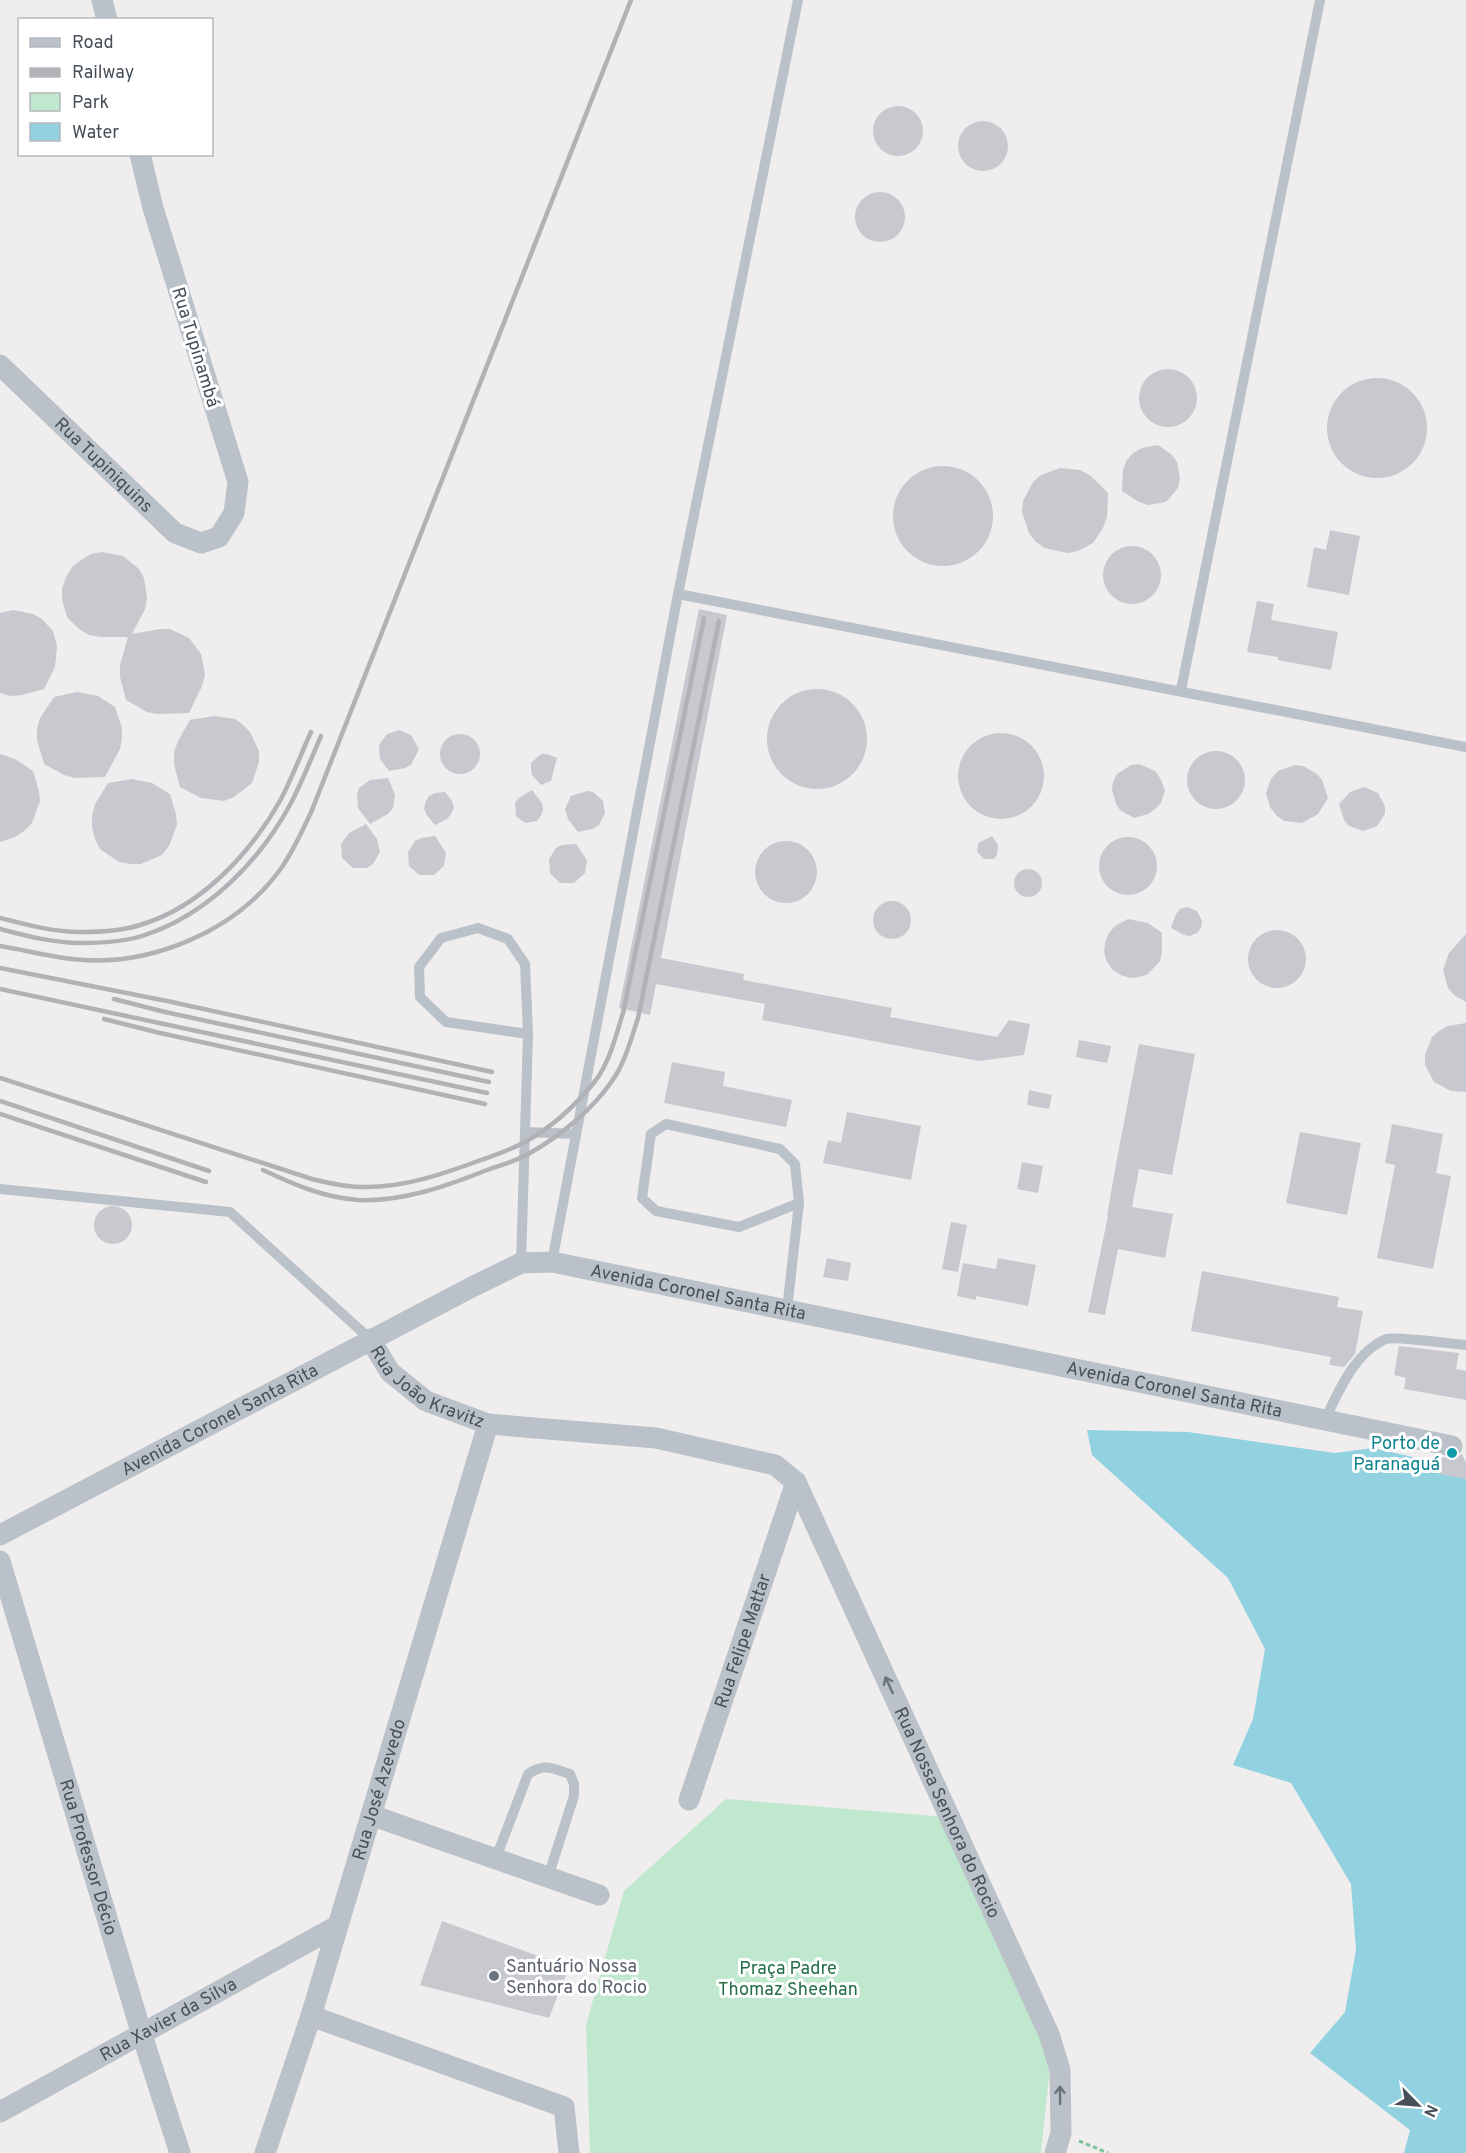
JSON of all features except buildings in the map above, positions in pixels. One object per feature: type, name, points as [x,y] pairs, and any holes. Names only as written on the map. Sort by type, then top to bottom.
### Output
[{"type":"street","points":[[102,0],[106,18]]},
{"type":"street","name":"Rua Tupinambá","points":[[140,156],[153,208],[238,482],[234,513],[219,537]]},
{"type":"street","name":"Rua Tupiniquins","points":[[0,365],[175,533],[201,543],[219,537]]},
{"type":"street","name":"Avenida Coronel Santa Rita","points":[[0,1535],[370,1339],[521,1263],[552,1262],[1452,1446]]},
{"type":"street","name":"Rua João Kravitz","points":[[370,1339],[390,1372],[426,1401],[488,1424],[656,1438],[776,1465],[796,1482]]},
{"type":"street","name":"Rua José Azevedo","points":[[265,2153],[311,2016],[488,1424]]},
{"type":"street","name":"Rua Felipe Mattar","points":[[689,1800],[796,1482]]},
{"type":"street","name":"Rua Nossa Senhora do Rocio","points":[[796,1482],[1049,2034],[1060,2070],[1058,2143]]},
{"type":"street","name":"Rua Professor Décio","points":[[0,1561],[142,2035],[180,2153]]},
{"type":"street","points":[[371,1815],[599,1895]]},
{"type":"street","name":"Rua Xavier da Silva","points":[[0,2112],[337,1926]]},
{"type":"street","points":[[311,2016],[564,2107],[569,2153]]},
{"type":"lane","points":[[552,1262],[678,594],[798,0]]},
{"type":"lane","points":[[1181,690],[1320,0]]},
{"type":"lane","points":[[678,594],[1466,747]]},
{"type":"lane","points":[[521,1263],[528,1034],[525,964],[508,939],[478,928],[441,938],[419,967],[420,997],[446,1022],[528,1034]]},
{"type":"lane","points":[[787,1310],[799,1203],[795,1164],[780,1149],[666,1124],[651,1134],[642,1198],[656,1211],[739,1227],[799,1203]]},
{"type":"lane","points":[[525,1132],[576,1134]]},
{"type":"lane","name":"Rua João Kravitz","points":[[0,1189],[231,1212],[370,1339]]},
{"type":"lane","points":[[1325,1420],[1338,1394],[1363,1355],[1388,1338],[1466,1345]]},
{"type":"lane","points":[[495,1858],[528,1774],[538,1767],[570,1774],[574,1784],[574,1796],[548,1877]]},
{"type":"path","points":[[1058,2143],[1108,2153]]},
{"type":"green space","name":"Praça Padre Thomaz Sheehan","points":[[726,1799],[948,1817],[1051,2057],[1041,2153],[590,2153],[586,2025],[624,1891]]},
{"type":"water","points":[[1087,1430],[1188,1432],[1335,1453],[1373,1448],[1466,1469],[1466,2153],[1404,2153],[1410,2130],[1310,2053],[1345,2012],[1356,1950],[1351,1884],[1291,1783],[1233,1765],[1253,1719],[1265,1649],[1228,1578],[1092,1455]]},
{"type":"railway","points":[[0,946],[63,958],[102,960],[161,951],[216,927],[241,910],[263,890],[282,867],[312,810],[631,0]]},
{"type":"railway","points":[[0,1078],[312,1179],[349,1186],[377,1187],[423,1179],[518,1146],[544,1130],[572,1107],[589,1089],[605,1065],[615,1039],[623,1013],[704,618]]},
{"type":"railway","points":[[263,1170],[309,1190],[332,1196],[358,1200],[408,1196],[456,1182],[525,1156],[564,1130],[604,1092],[621,1067],[638,1018],[719,621]]},
{"type":"railway","points":[[0,918],[61,931],[103,931],[140,925],[162,917],[184,905],[222,876],[255,839],[281,799],[311,732]]},
{"type":"railway","points":[[0,929],[60,942],[105,942],[145,935],[190,914],[230,883],[264,845],[291,803],[321,736]]},
{"type":"railway","points":[[0,968],[167,1001],[492,1072]]},
{"type":"railway","points":[[0,989],[487,1093]]},
{"type":"railway","points":[[114,999],[489,1082]]},
{"type":"railway","points":[[104,1019],[485,1104]]},
{"type":"railway","points":[[0,1101],[209,1171]]},
{"type":"railway","points":[[0,1114],[206,1182]]},
{"type":"place","name":"Porto de Paranaguá","points":[[1452,1453]]},
{"type":"place","name":"Santuário Nossa Senhora do Rocio","points":[[494,1976]]}]
